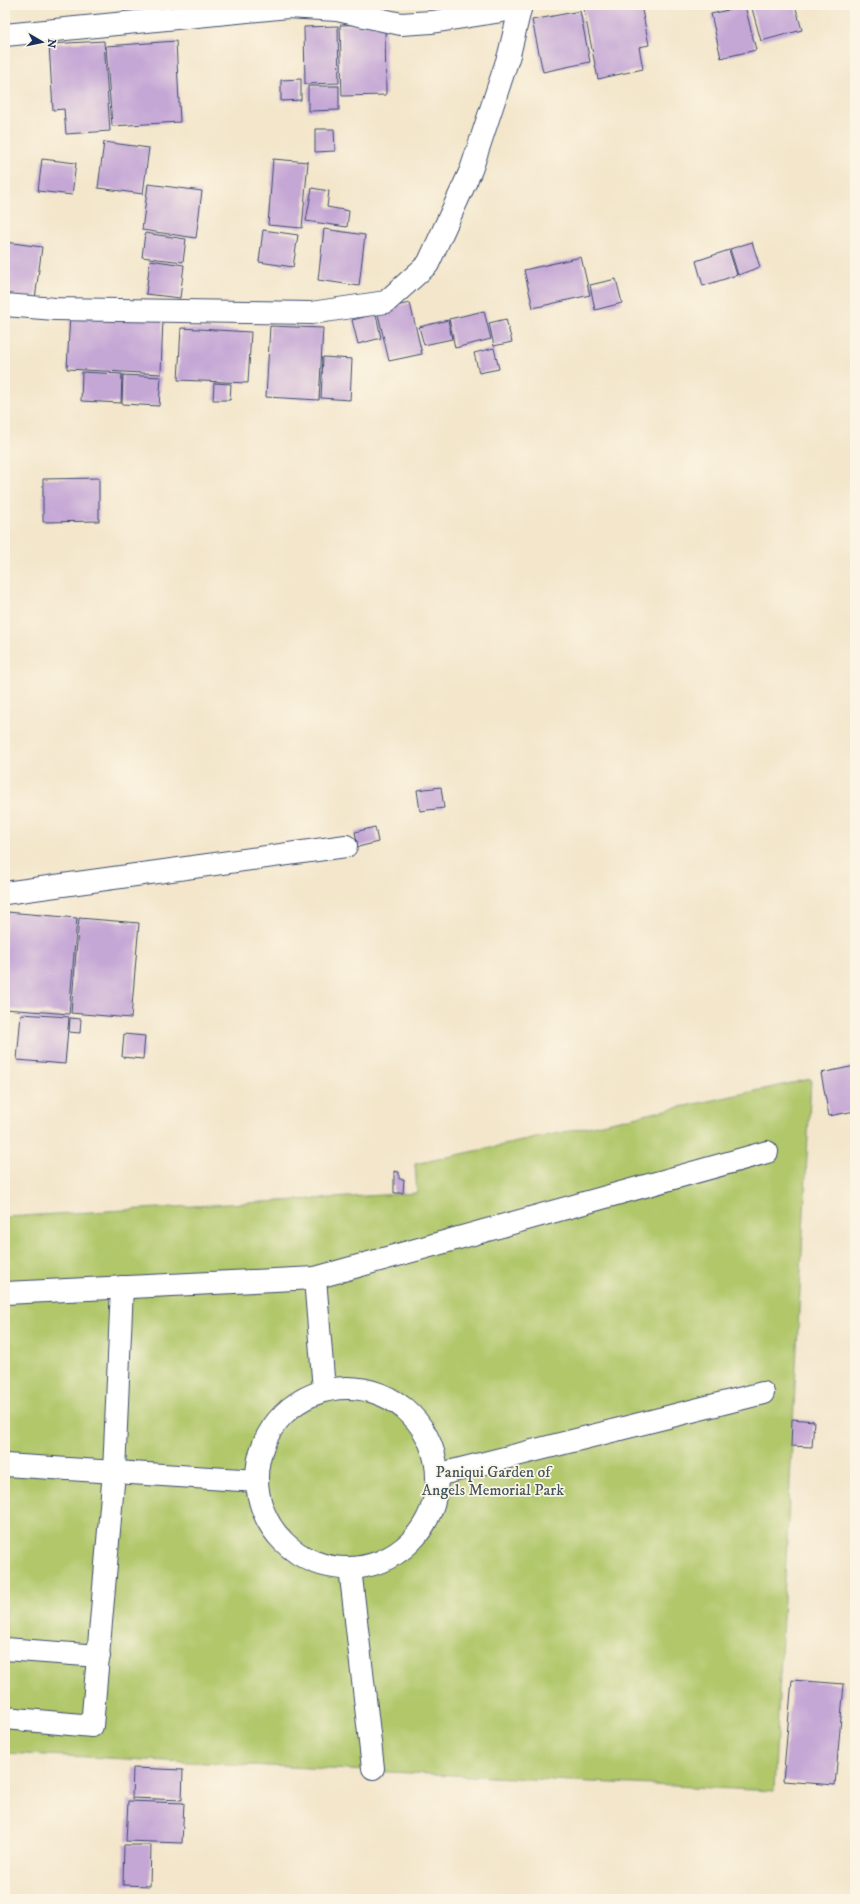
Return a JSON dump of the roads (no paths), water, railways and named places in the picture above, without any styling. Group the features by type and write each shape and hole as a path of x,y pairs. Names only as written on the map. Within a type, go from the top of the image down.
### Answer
{"street":[{"path":"5,36 288,7 337,10 401,24 432,22 521,7 506,62 471,170 461,192 428,264 386,302 311,313 55,309 5,305"},
{"path":"5,893 346,846"},
{"path":"5,1292 315,1278 767,1152"},
{"path":"315,1278 324,1390"},
{"path":"5,1718 92,1726 114,1472 122,1287"},
{"path":"344,1387 364,1389 384,1395 401,1405 416,1419 427,1436 434,1455 437,1475 436,1495 430,1515 419,1532 410,1542 389,1558 370,1566 350,1568 330,1567 311,1561 293,1551 283,1542 267,1520 260,1501 257,1481 258,1461 265,1441 275,1424 289,1409 305,1398 324,1390 344,1387"},
{"path":"437,1475 763,1394"},
{"path":"5,1466 257,1481"},
{"path":"350,1568 373,1768"},
{"path":"5,1649 99,1656"}],"park label":[{"name":"Paniqui Garden of Angels Memorial Park","path":"493,1480"}]}
